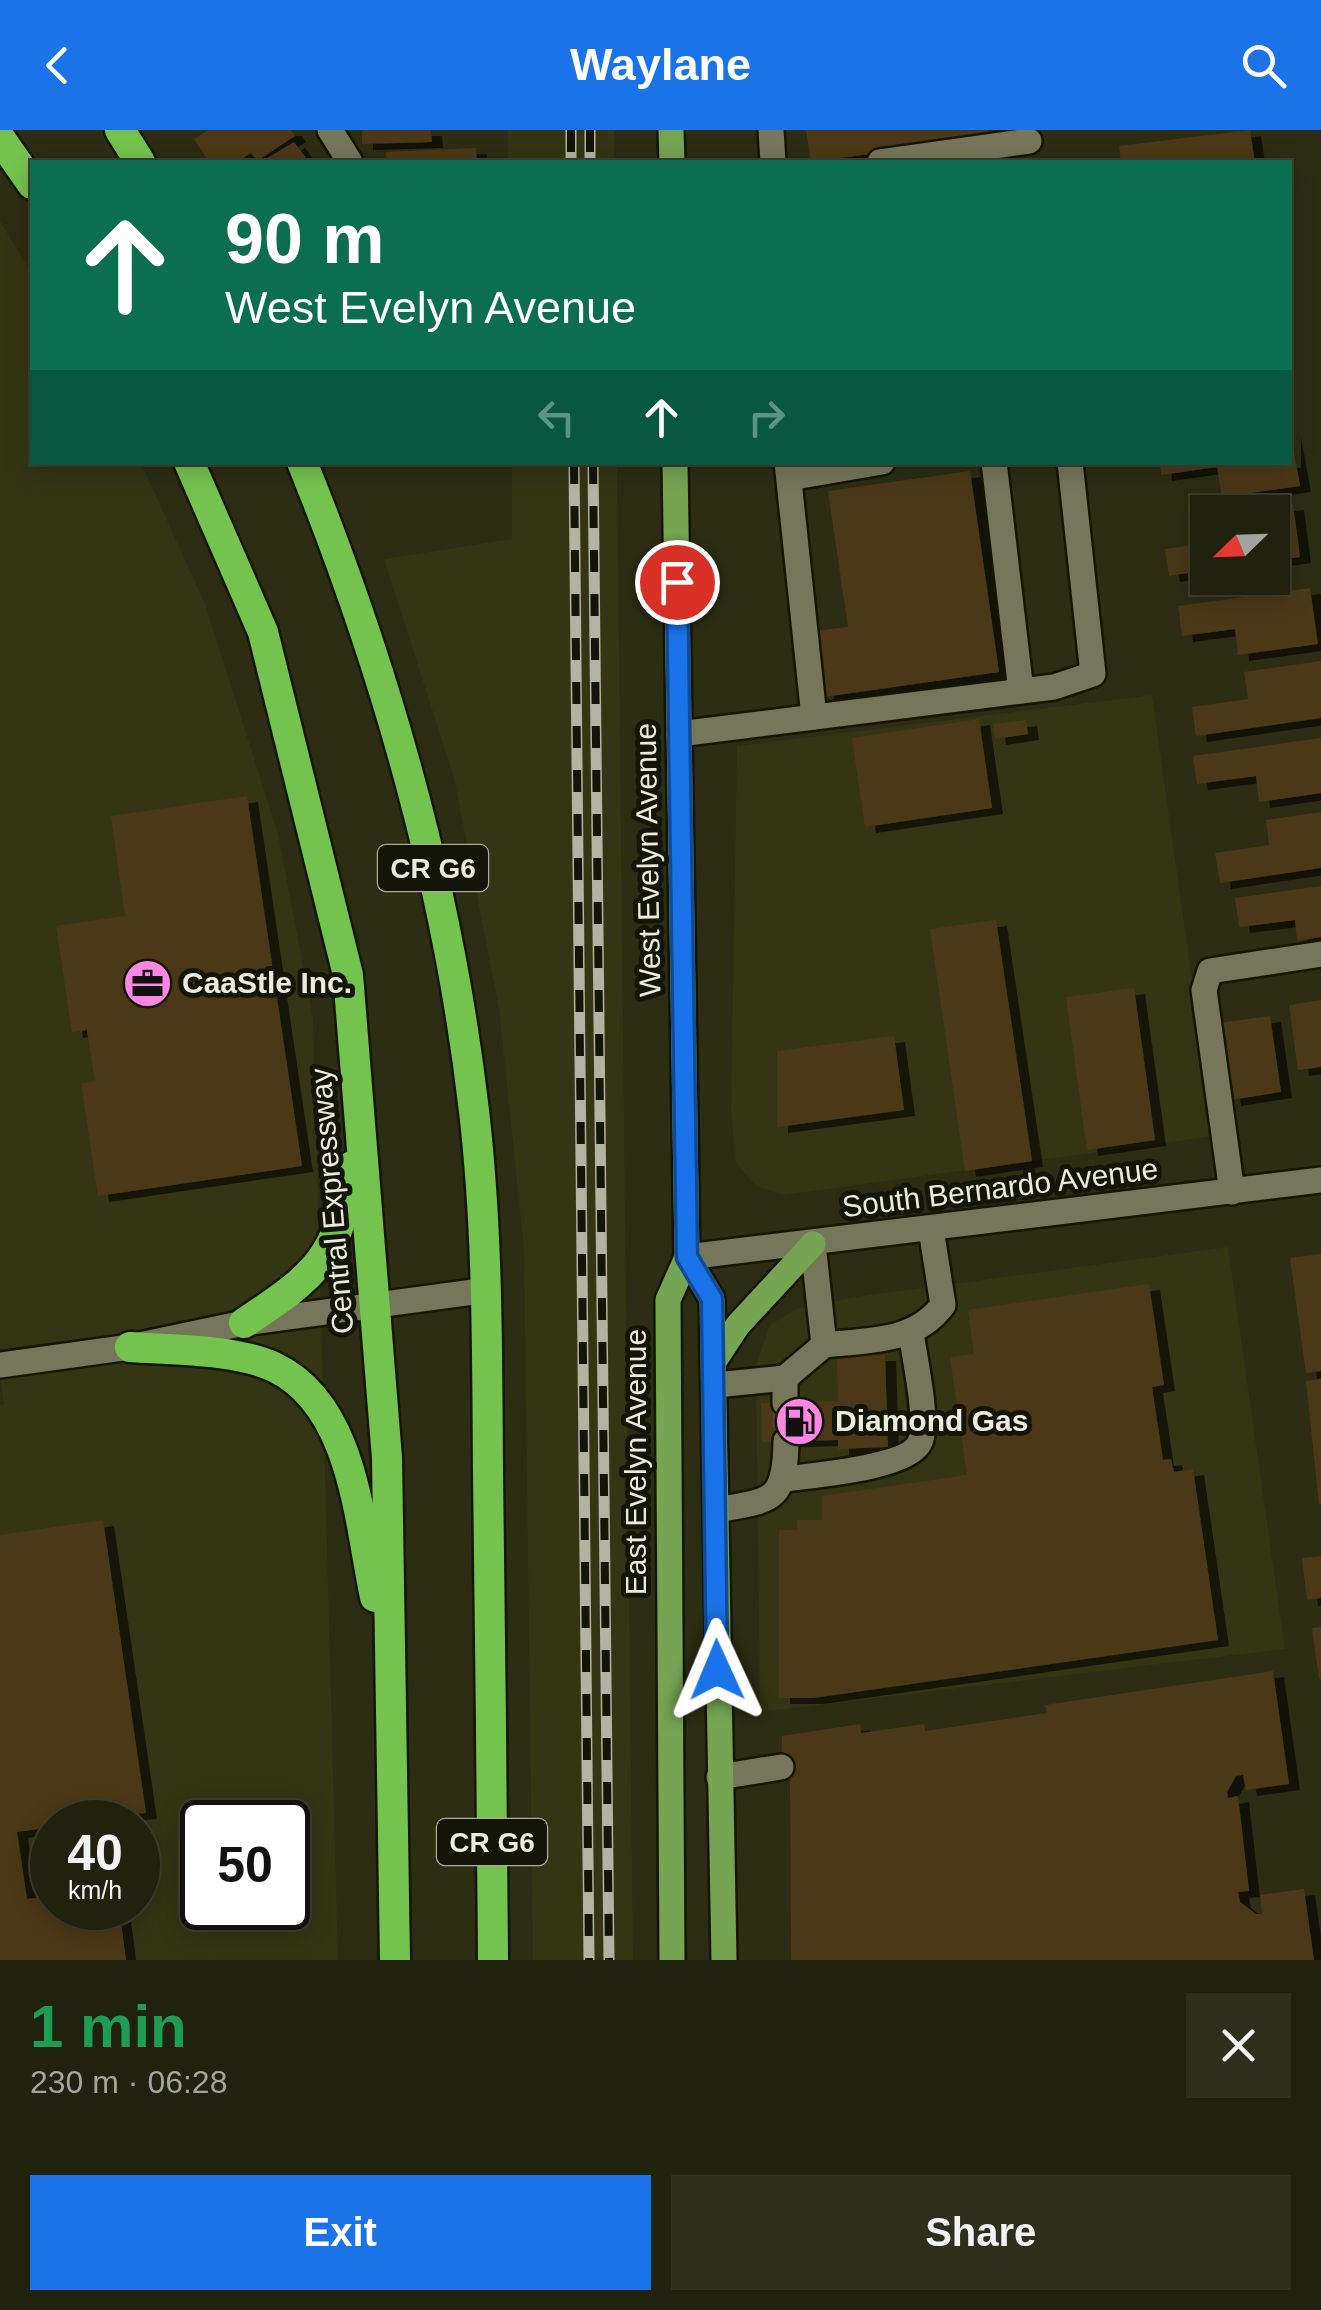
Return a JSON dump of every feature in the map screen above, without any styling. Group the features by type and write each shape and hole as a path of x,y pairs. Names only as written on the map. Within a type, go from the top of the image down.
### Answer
{"highway":[{"path":"120,130 139,160"},
{"path":"0,138 30,181"},
{"name":"Central Expressway","path":"189,465 264,632 348,974 387,1458 394,1960"},
{"name":"CR G6","path":"303,465 353,588 392,709 440,894 474,1110 488,1290 493,1960"},
{"path":"244,1324 304,1284 333,1247 352,1168 356,1058"},
{"path":"130,1347 210,1353 273,1366 306,1391 327,1417 345,1458 389,1659"}],"main road":[{"path":"671,130 672,160"},
{"name":"West Evelyn Avenue","path":"676,465 687,1257"},
{"path":"715,1372 738,1325 813,1244"},
{"path":"687,1257 712,1299 724,1960"},
{"name":"East Evelyn Avenue","path":"672,1960 668,1300 687,1257"}],"street":[{"path":"330,130 349,160"},
{"path":"771,130 773,160"},
{"path":"897,160 1030,144"},
{"path":"814,717 788,470 847,465"},
{"path":"994,465 1021,691"},
{"path":"679,734 1054,687 1093,674 1070,465"},
{"path":"1232,1192 1204,990 1210,971 1321,954"},
{"name":"South Bernardo Avenue","path":"687,1257 1321,1180"},
{"path":"715,1372 785,1390 824,1344 911,1332 928,1325 942,1306 931,1229"},
{"path":"813,1244 824,1344"},
{"path":"0,1364 488,1290"},
{"path":"786,1479 884,1463 914,1450 920,1442 922,1424 911,1332"},
{"path":"716,1510 768,1501 786,1479 786,1441"},
{"path":"719,1777 781,1767"}],"shaded area":[{"path":"508,130 614,130 614,160 508,160"},
{"path":"0,221 30,271 30,465 142,465 205,604 278,834 313,1018 338,1960 0,1960 0,1405 4,1404 0,1376"},
{"path":"512,465 617,465 633,1960 533,1960 524,1249 499,1009 454,778 384,559 512,539"},
{"path":"1152,695 1214,1136 784,1195 756,1186 736,1163 731,1113 737,746"},
{"path":"1228,1247 1285,1649 760,1712 756,1365 770,1325 794,1310 855,1297"}],"building":[{"path":"208,130 291,130 295,136 259,160 251,153 240,160 208,160 194,139"},
{"path":"362,130 431,130 432,142 362,144"},
{"path":"806,130 988,130 989,138 811,160"},
{"path":"1250,130 1255,160 1121,160 1119,146"},
{"path":"294,142 308,160 264,160"},
{"path":"476,148 477,160 386,160 386,152"},
{"path":"1292,442 1300,486 1222,495 1217,467 1161,475 1160,465 1292,465"},
{"path":"970,471 999,672 824,697 814,631 848,627 828,491"},
{"path":"1293,504 1300,557 1290,558"},
{"path":"1190,546 1190,573 1169,576 1165,549"},
{"path":"1310,588 1318,644 1238,655 1235,629 1182,636 1178,606 1259,595 1290,595 1290,591"},
{"path":"1321,661 1321,718 1196,736 1192,707 1248,699 1244,672"},
{"path":"979,719 992,808 865,827 852,738"},
{"path":"1026,720 1028,734 995,739 993,724"},
{"path":"1321,738 1321,793 1259,802 1256,776 1197,784 1193,756"},
{"path":"247,796 302,1166 98,1196 81,1083 95,1081 87,1030 72,1032 56,926 125,916 111,816"},
{"path":"1321,812 1321,868 1220,883 1215,853 1269,845 1266,820"},
{"path":"1321,886 1321,937 1297,941 1295,920 1239,927 1235,898"},
{"path":"996,920 1032,1161 965,1171 930,929"},
{"path":"1134,988 1155,1140 1087,1150 1066,997"},
{"path":"1321,1000 1321,1067 1298,1070 1289,1005"},
{"path":"1270,1016 1281,1092 1230,1100 1219,1023"},
{"path":"894,1036 904,1110 777,1127 777,1051"},
{"path":"1321,1254 1321,1371 1306,1373 1290,1258"},
{"path":"1149,1284 1164,1385 1152,1387 1163,1460 1171,1459 1174,1472 1193,1469 1218,1640 813,1698 779,1698 779,1530 797,1530 797,1520 822,1520 822,1496 967,1475 950,1357 974,1354 968,1310"},
{"path":"885,1355 888,1447 838,1449 838,1440 762,1442 761,1403 838,1401 837,1356"},
{"path":"1321,1379 1321,1504 1319,1504 1306,1381"},
{"path":"103,1520 144,1800 30,1800 30,1830 17,1832 27,1899 30,1899 30,1930 122,1930 126,1960 0,1960 0,1535"},
{"path":"1321,1556 1321,1598 1307,1600 1302,1558"},
{"path":"1321,1627 1321,1679 1319,1679 1312,1628"},
{"path":"1273,1671 1289,1784 1246,1790 1243,1775 1236,1776 1227,1792 1228,1798 1238,1796 1249,1891 1238,1892 1240,1902 1262,1914 1260,1895 1304,1889 1314,1960 791,1960 790,1776 781,1776 782,1736 860,1724 861,1733 924,1724 925,1731 1047,1713 1045,1705"}],"tunnel":[{"path":"785,1403 786,1441"}],"railway":[{"path":"571,130 571,160"},
{"path":"590,130 590,160"},
{"path":"574,465 589,1960"},
{"path":"593,465 609,1960"}],"place":[{"name":"CaaStle Inc.","path":"147,983"},
{"name":"Diamond Gas","path":"800,1421"}],"route":[{"path":"677,582 687,1257 712,1299 717,1670"}]}
